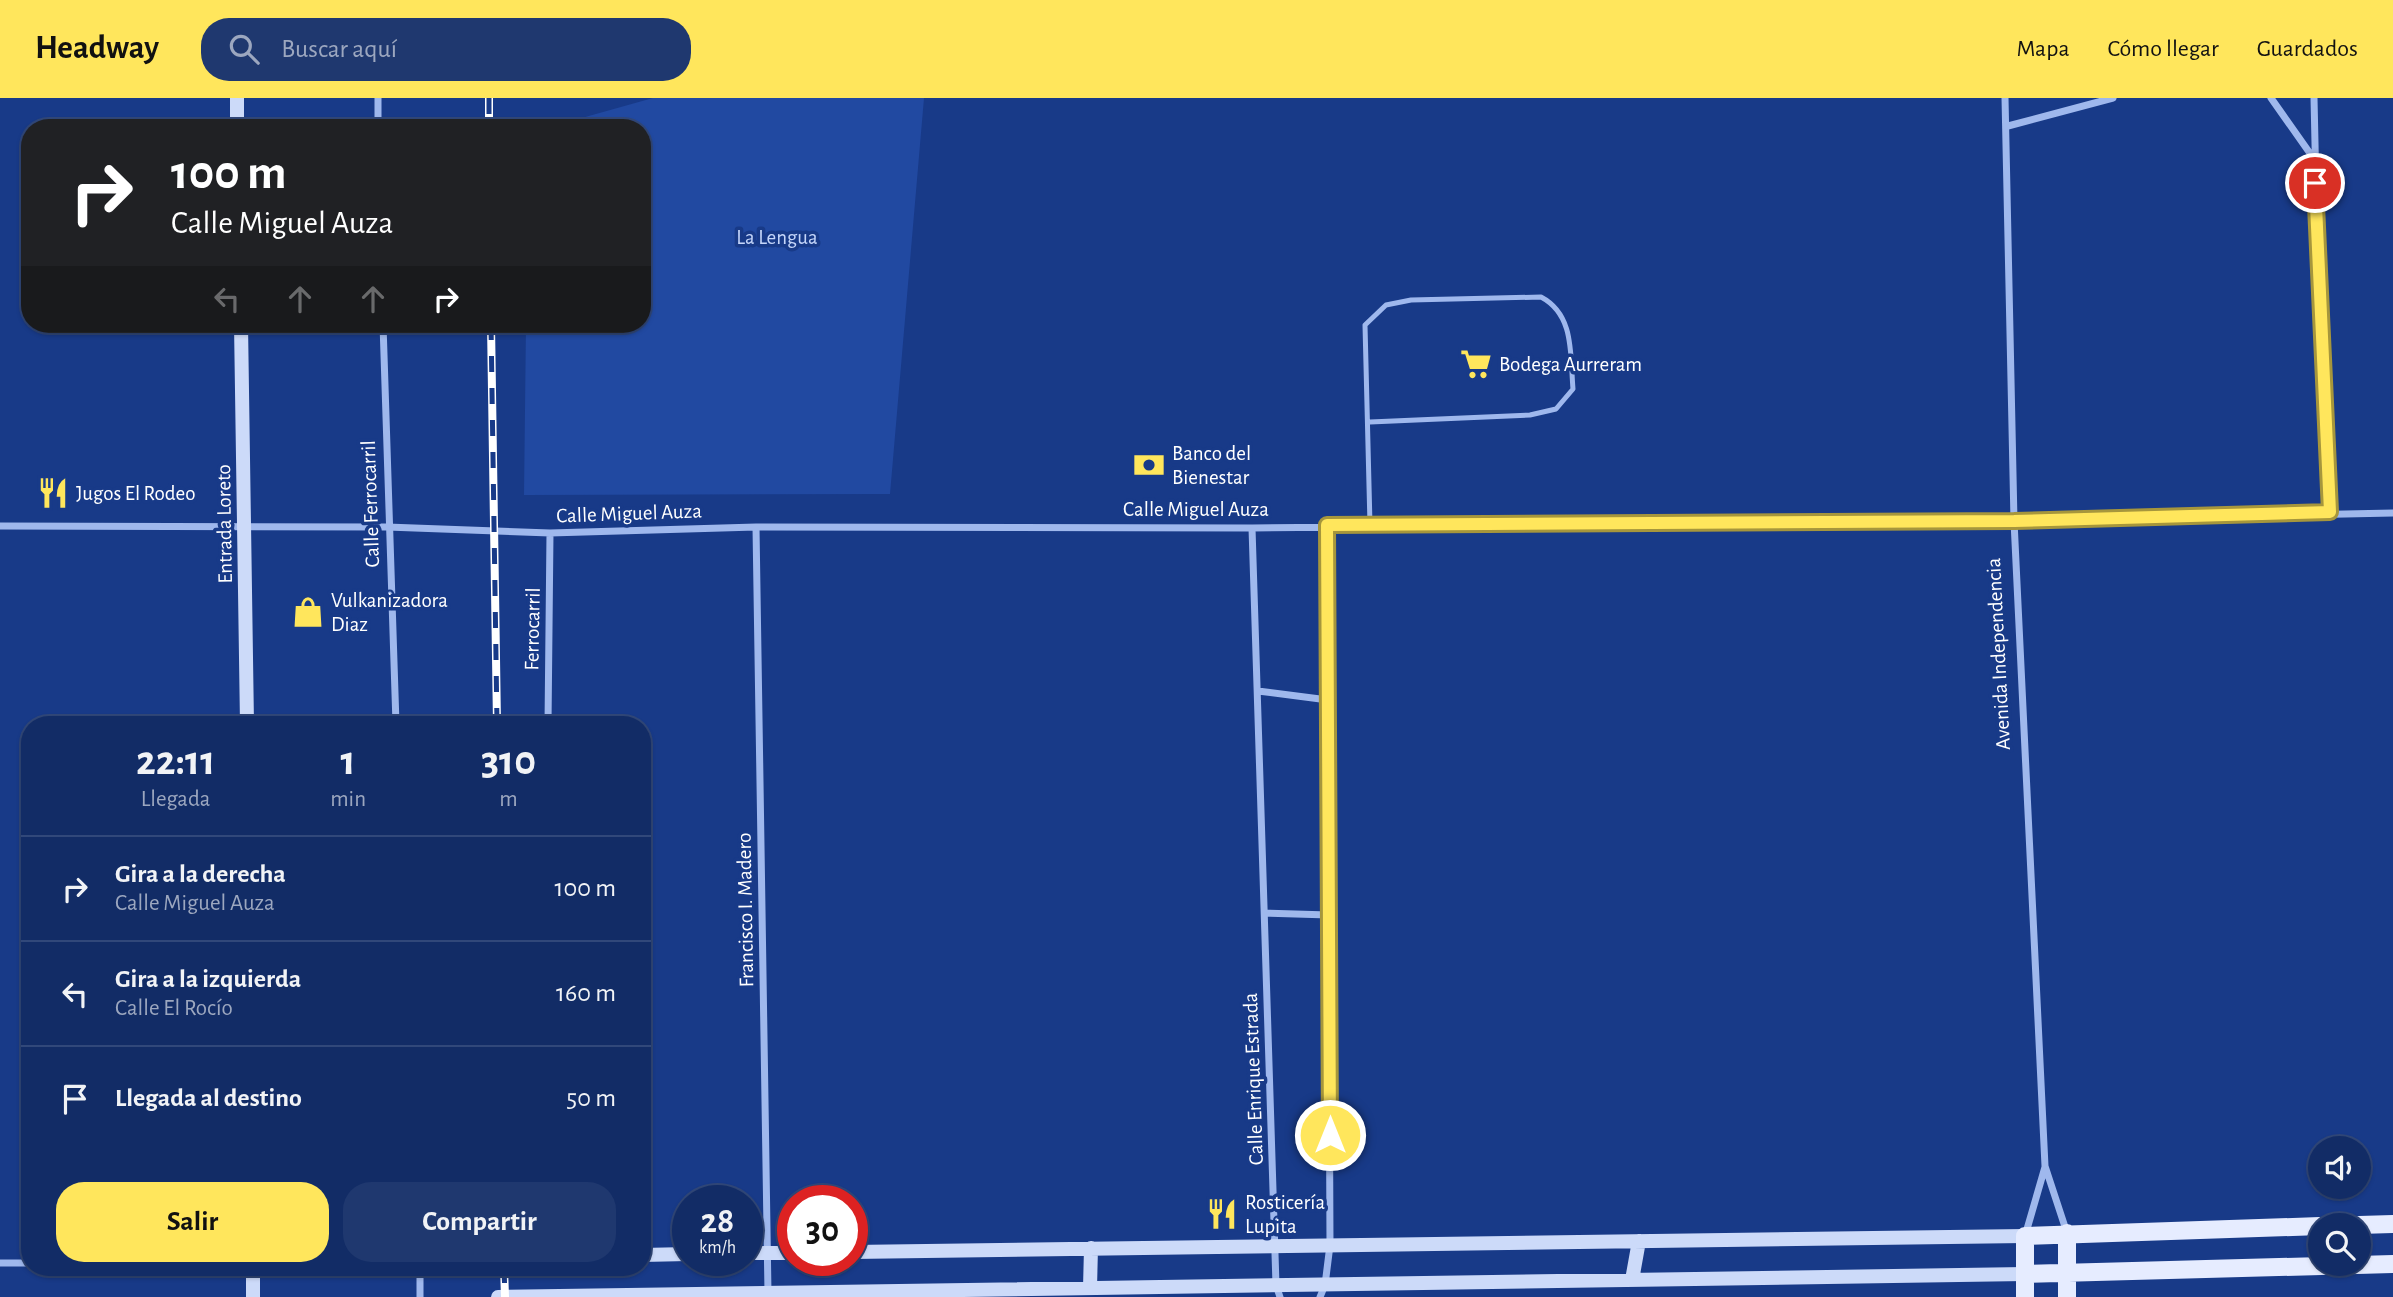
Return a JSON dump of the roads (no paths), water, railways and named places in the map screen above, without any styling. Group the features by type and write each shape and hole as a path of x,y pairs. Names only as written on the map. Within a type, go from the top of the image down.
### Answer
{"main road":[{"path":"237,98 237,119"},
{"name":"Entrada Loreto","path":"241,333 247,716"},
{"path":"2371,1225 2393,1224"},
{"path":"868,1252 2025,1236 2308,1226"},
{"name":"Avenida Independencia","path":"2067,1233 2067,1297"},
{"name":"Avenida Independencia","path":"2025,1236 2025,1297"},
{"path":"1632,1280 1639,1241"},
{"path":"1090,1288 1091,1248"},
{"path":"763,1253 777,1253"},
{"path":"651,1255 672,1254"},
{"path":"498,1297 768,1295 1090,1288 1322,1291 1632,1280 2025,1274 2393,1264"},
{"path":"253,1276 253,1297"}],"street":[{"path":"377,98 378,119"},
{"name":"Avenida Independencia","path":"2005,98 2008,126 2014,521 2045,1166 2067,1233"},
{"path":"2008,126 2113,98"},
{"path":"2272,98 2314,159"},
{"path":"2314,98 2314,159 2330,512"},
{"name":"Calle Ferrocarril","path":"383,333 387,527 396,716"},
{"name":"Calle Miguel Auza","path":"0,526 387,527 550,533 756,527 1252,528 1327,525 2014,521 2330,512 2393,513"},
{"path":"1322,1291 1330,1245 1327,525"},
{"name":"Francisco I. Madero","path":"756,527 768,1295"},
{"name":"Calle Enrique Estrada","path":"1252,528 1278,1291"},
{"name":"Ferrocarril","path":"548,716 550,533"},
{"path":"1258,691 1328,700"},
{"path":"1265,913 1329,915"},
{"name":"Avenida Independencia","path":"2025,1236 2045,1166"},
{"path":"0,1263 21,1263"},
{"path":"420,1276 420,1297"}],"lane":[{"path":"1370,422 1530,415 1556,409 1573,389 1567,321 1555,304 1541,298 1411,300 1386,305 1365,324 1370,422 1370,525"}],"railway":[{"path":"489,98 489,119"},
{"path":"491,333 497,716"},
{"path":"504,1276 505,1297"}],"place":[{"name":"Bodega Aurreram","path":"1476,364"},
{"name":"Banco del Bienestar","path":"1149,465"},
{"name":"Jugos El Rodeo","path":"53,493"},
{"name":"Vulkanizadora Diaz","path":"308,612"},
{"name":"Rosticería Lupita","path":"1222,1214"}],"park label":[{"name":"La Lengua","path":"777,237"}]}
